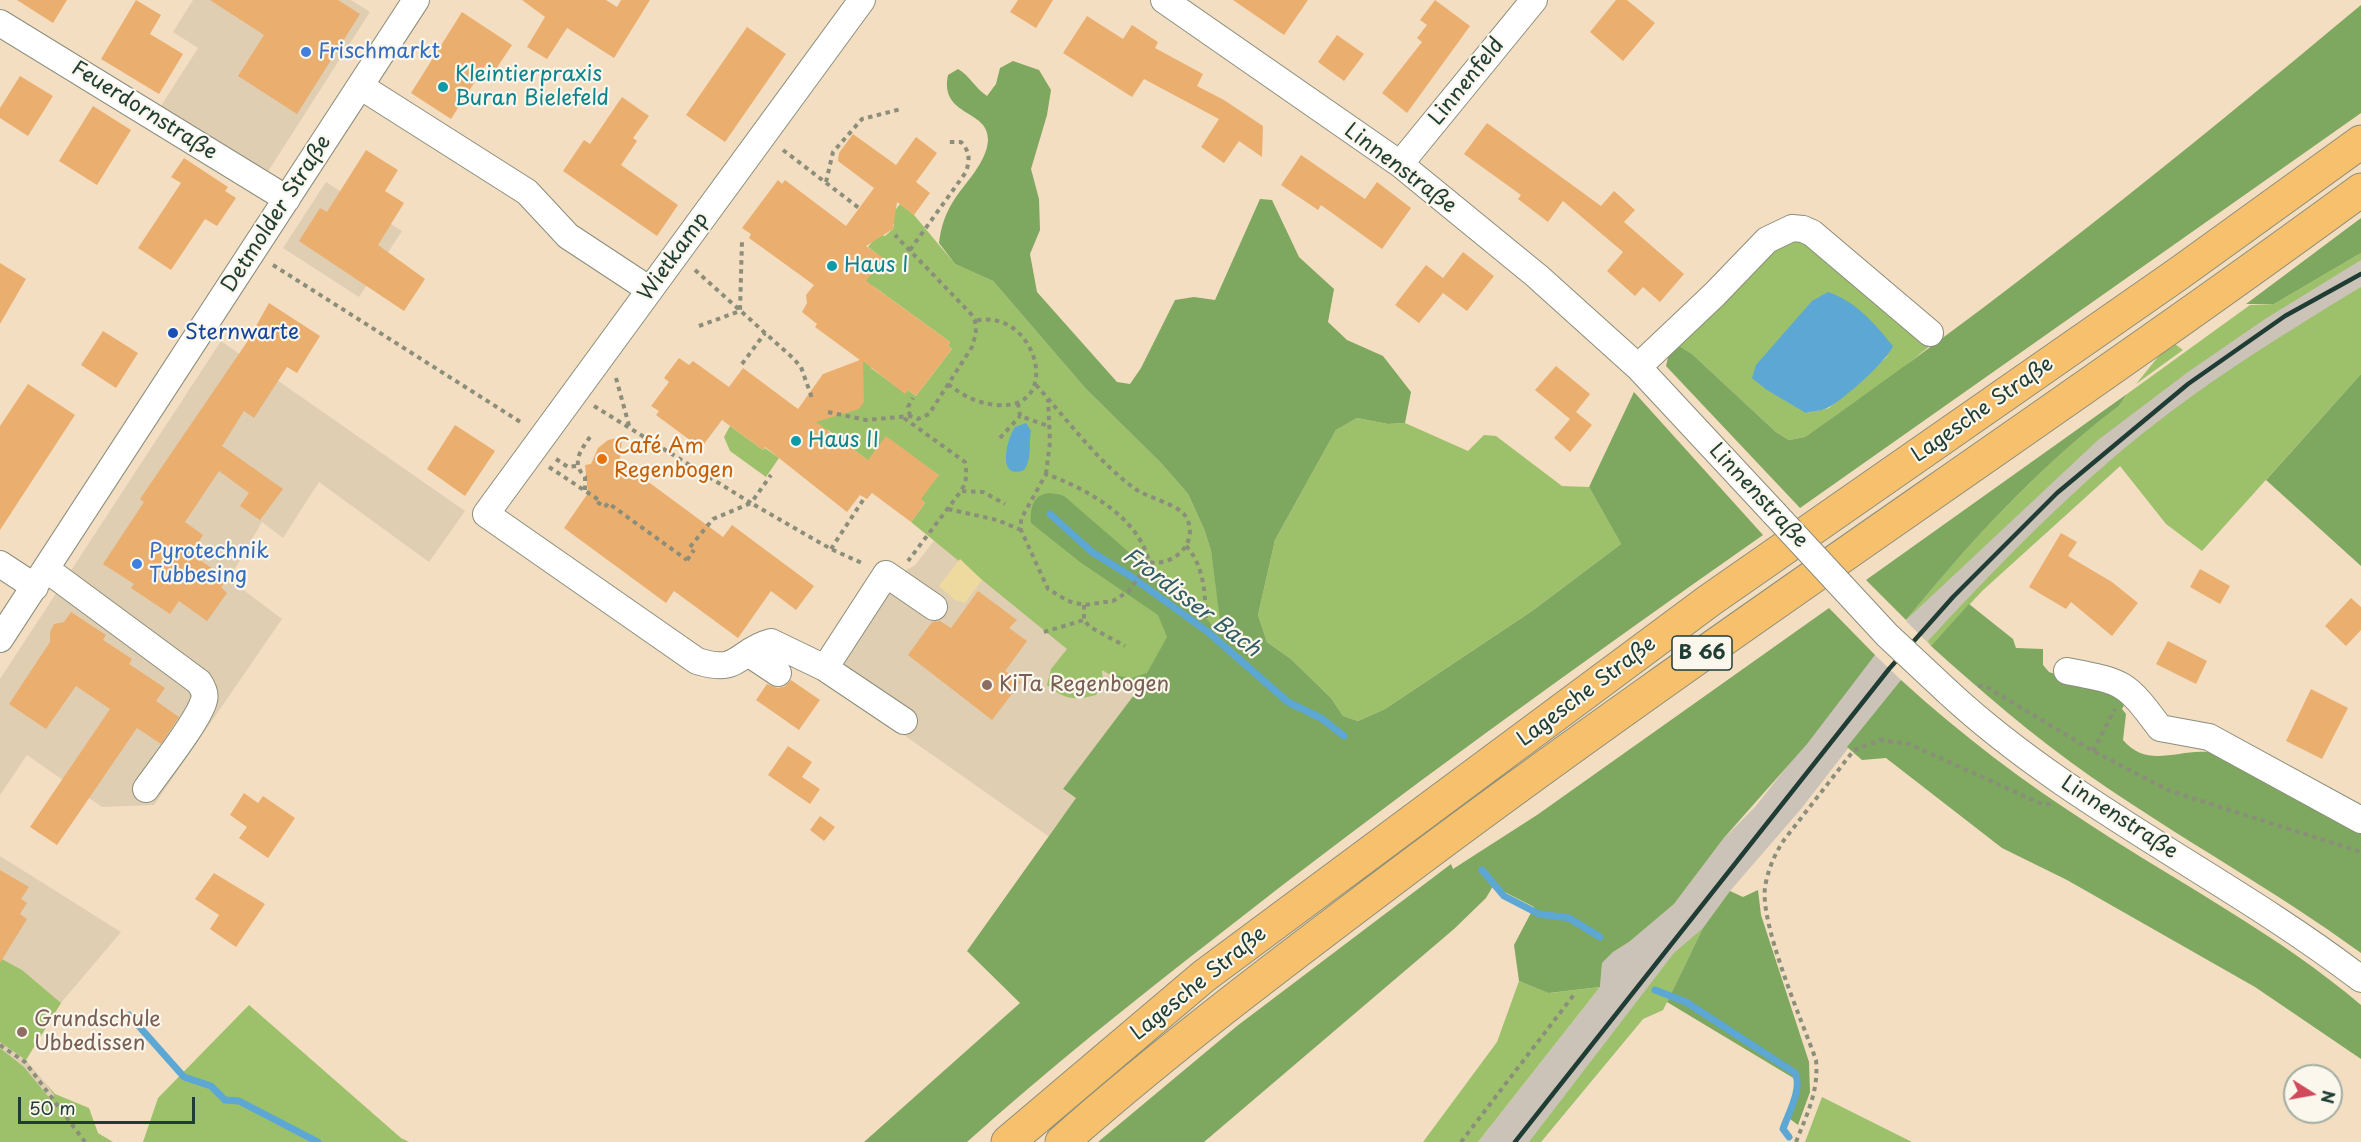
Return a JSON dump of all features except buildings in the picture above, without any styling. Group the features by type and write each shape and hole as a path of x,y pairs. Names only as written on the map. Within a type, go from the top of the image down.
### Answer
{"highway":[{"name":"Lagesche Straße","path":"1008,1142 1204,976 1701,607 2178,274 2361,142"},
{"name":"Lagesche Straße","path":"1062,1142 1281,963 1536,771 1845,552 2116,365 2361,190"}],"street":[{"name":"Detmolder Straße","path":"0,639 416,0"},
{"name":"Wietkamp","path":"748,653 737,663 723,667 697,661 486,514 862,0"},
{"name":"Linnenstraße","path":"1164,0 1400,164 1537,276 1638,367 1887,635 1955,698 2066,784 2265,910 2361,979"},
{"name":"Linnenfeld","path":"1400,164 1534,0"},
{"name":"Feuerdornstraße","path":"0,23 287,199"},
{"path":"360,86 527,192 568,236 650,290"},
{"path":"1638,367 1715,294 1767,240 1792,228 1812,233 1930,333"},
{"path":"0,564 40,578 200,682 204,689 205,699 198,713 146,789"},
{"path":"825,668 886,574 934,607"},
{"path":"778,673 748,653 757,645 771,642 825,668 904,721"},
{"path":"2067,671 2107,679 2127,687 2160,728 2209,737 2361,820"}],"path":[{"path":"826,182 832,152 862,119 902,109"},
{"path":"763,135 860,208"},
{"path":"910,250 966,172 969,160 968,150 961,142 949,142"},
{"path":"828,412 866,420 910,416 918,418 928,414 972,347 976,333 975,321 971,314 895,235"},
{"path":"740,311 742,240"},
{"path":"249,256 276,266 532,430"},
{"path":"674,257 691,266 801,368 813,401"},
{"path":"699,326 740,311"},
{"path":"948,384 961,394 981,403 1004,406 1018,403 1028,397 1036,385 1035,358 1028,343 1017,330 987,318 975,321"},
{"path":"742,364 765,333"},
{"path":"614,371 630,430"},
{"path":"1036,385 1116,473 1149,498 1179,509 1186,517 1189,528 1186,546 1180,556 1168,561 1149,562"},
{"path":"575,393 630,430 831,549 886,574 908,561 966,482 965,462 904,418"},
{"path":"1048,398 1049,461 1046,474 1022,513 1021,530 1048,589 1068,601 1084,605 1113,601 1130,591 1149,562"},
{"path":"910,416 908,407 914,399"},
{"path":"1018,403 1020,416"},
{"path":"1020,416 1048,426"},
{"path":"1000,438 1020,416"},
{"path":"585,491 585,477 577,466 579,454 590,437"},
{"path":"552,456 568,467 577,466"},
{"path":"546,465 605,507 609,503 687,560 713,519 751,502 771,475"},
{"path":"1046,474 1073,484 1116,514 1140,537 1149,562"},
{"path":"961,491 983,492 1005,504"},
{"path":"831,549 865,497"},
{"path":"947,509 997,520 1021,530"},
{"path":"1186,546 1196,556 1201,571 1206,618"},
{"path":"1084,605 1084,620 1090,627 1125,646"},
{"path":"1044,632 1084,620"},
{"path":"1955,698 1980,685 1985,686 2093,751 2170,792 2361,852"},
{"path":"2093,751 2127,687"},
{"path":"1797,1142 1815,1096 1817,1076 1815,1060 1768,926 1765,889 1774,856 1784,840 1854,750 1881,740 1909,744 2042,804 2050,804 2066,784"},
{"path":"1461,1142 1576,992"},
{"path":"0,1045 25,1062 85,1142"}],"shaded area":[{"path":"193,0 351,0 370,12 267,173 161,106 198,48 173,32"},
{"path":"326,182 402,231 359,297 283,248"},
{"path":"2361,253 2361,289 2138,450 1982,591 1931,646 1906,621 1947,570 2104,418"},
{"path":"221,341 465,511 429,562 319,482 283,538 262,522 229,579 282,619 154,805 102,807 27,755 0,795 0,679"},
{"name":"KiTa Regenbogen","path":"940,533 1137,691 1063,790 1077,798 1048,836 824,679 889,580 915,565"},
{"path":"1875,655 1901,680 1801,809 1730,891 1703,928 1663,1010 1643,1019 1541,1142 1478,1142 1600,987 1602,963 1674,904 1723,839 1755,807"},
{"path":"0,856 121,932 61,1003 26,1060 55,1094 28,1142 0,1142"}],"green space":[{"path":"2361,5 2361,113 1800,508 1666,366 1670,349 1676,344 1692,354 1776,432 1789,440 1805,437 1948,334 2088,227"},
{"path":"1013,61 1039,70 1051,90 1047,115 1031,169 1039,199 1040,230 1030,254 1037,292 1117,382 1130,384 1141,368 1175,300 1194,297 1215,300 1260,199 1272,200 1299,257 1334,289 1328,322 1347,340 1383,356 1411,392 1405,423 1388,424 1357,418 1336,430 1275,540 1258,615 1267,642 1291,659 1331,698 1343,716 1358,721 1385,709 1532,611 1621,544 1589,487 1634,392 1763,535 1487,732 1351,833 1152,987 967,1142 864,1142 1020,1003 967,951 1076,798 1063,789 1137,691 1111,675 1132,678 1147,673 1167,637 1158,615 1080,562 1031,523 1034,501 1043,494 1049,493 1064,496 1192,603 1222,636 1211,551 1188,494 1161,463 1086,389 993,281 955,264 939,243 948,210 980,164 988,140 986,130 981,123 951,99 947,89 948,75 958,69 987,96 996,84 1000,68"},
{"path":"900,204 914,215 955,264 993,281 1086,389 1161,463 1188,494 1211,551 1223,637 1137,691 1102,670 1103,684 1096,695 1082,698 1064,696 1047,685 1051,669 1067,649 911,522 925,503 919,498 939,475 870,462 828,430 824,432 814,425 862,356 873,364 871,368 905,393 908,390 916,396 952,349 948,346 950,342 873,286 860,281 882,258 868,247 878,234 885,236 893,229 894,224 890,217"},
{"path":"2361,218 2361,253 2274,304 2246,304"},
{"path":"1803,238 1931,345 1893,376 1805,437 1789,440 1776,432 1692,354 1676,344 1776,242","holes":["1889,355 1829,408 1806,413"]},
{"path":"2361,253 2361,260 2265,319 2188,372 2098,440 1906,620 2006,507 2061,454 2119,406 2127,394 2250,305 2274,304"},
{"path":"2361,287 2361,374 2202,551 2166,524 2120,466 1982,591 1931,646 1928,641 1995,570 2113,458 2203,389"},
{"path":"2171,341 2183,350 2136,384"},
{"path":"2361,374 2361,566 2266,480"},
{"path":"2127,394 2119,406 2061,454 2006,507 1906,620 1866,580"},
{"path":"1357,418 1388,424 1405,423 1468,451 1484,435 1496,436 1562,486 1589,487 1621,544 1532,611 1385,709 1358,721 1343,716 1331,698 1291,659 1267,642 1258,615 1275,540 1336,430"},
{"path":"730,426 763,450 765,448 779,458 766,477 730,451 724,437"},
{"path":"1969,604 2013,639 2016,648 2043,649 2043,665 2049,672 2127,699 2122,709 2126,714 2123,740 2133,749 2155,756 2190,752 2214,753 2361,831 2361,953 2294,907 2090,776 2028,729 1950,663 1931,646"},
{"path":"1829,608 1875,655 1807,744 1723,839 1674,904 1602,963 1600,987 1549,993 1519,981 1514,945 1534,907 1493,886 1486,898 1454,929 1204,1142 1098,1142 1237,1026 1451,864 1453,869 1537,815"},
{"path":"1901,680 1970,739 2042,793 2264,933 2361,1005 2361,1059 2255,987 2067,880 2002,848 1886,758 1862,760 1847,747"},
{"path":"1758,890 1761,915 1809,1062 1810,1092 1798,1125 1790,1119 1795,1097 1795,1079 1667,1002 1703,928 1730,891 1743,897"},
{"path":"1703,928 1663,1010 1643,1019 1541,1142 1529,1142 1674,953"},
{"path":"0,958 22,970 61,1003 26,1060 0,1042"},
{"path":"1519,981 1550,993 1600,987 1478,1142 1423,1142 1497,1042"},
{"path":"249,1005 401,1138 409,1142 143,1142 158,1098"},
{"path":"0,1048 24,1067 51,1100 54,1095 47,1085 55,1094 89,1108 98,1133 113,1142 0,1142"},
{"path":"1822,1097 1912,1142 1805,1142"}],"sand":[{"path":"960,559 982,580 965,603 955,600 939,586"}],"water":[{"path":"1828,292 1856,307 1872,321 1893,346 1874,370 1836,403 1821,410 1806,413 1767,390 1752,378 1756,365 1812,301"},
{"path":"1026,423 1031,431 1027,465 1024,470 1015,472 1007,465 1007,449 1015,427"}],"waterway":[{"name":"Frordisser Bach","path":"1050,514 1092,552 1129,575 1208,632 1288,702 1321,718 1344,736"},
{"name":"Frordisser Bach","path":"1482,870 1504,896 1539,914 1569,918 1600,937"},
{"name":"Frordisser Bach","path":"1655,990 1686,1002 1795,1073 1796,1093 1783,1129 1789,1137"},
{"name":"Frordisser Bach","path":"129,1015 184,1077 211,1086 225,1100 239,1101 318,1142"}],"railway":[{"path":"1515,1142 1889,669 1953,597 2057,493 2188,384 2285,316 2361,274"}],"place":[{"name":"Frischmarkt","path":"306,52"},
{"name":"Kleintierpraxis Buran Bielefeld","path":"443,87"},
{"name":"Haus I","path":"832,266"},
{"name":"Sternwarte","path":"173,333"},
{"name":"Haus II","path":"796,441"},
{"name":"Café Am Regenbogen","path":"602,459"},
{"name":"Pyrotechnik Tubbesing","path":"137,564"},
{"name":"KiTa Regenbogen","path":"987,685"},
{"name":"Grundschule Ubbedissen","path":"22,1032"}]}
